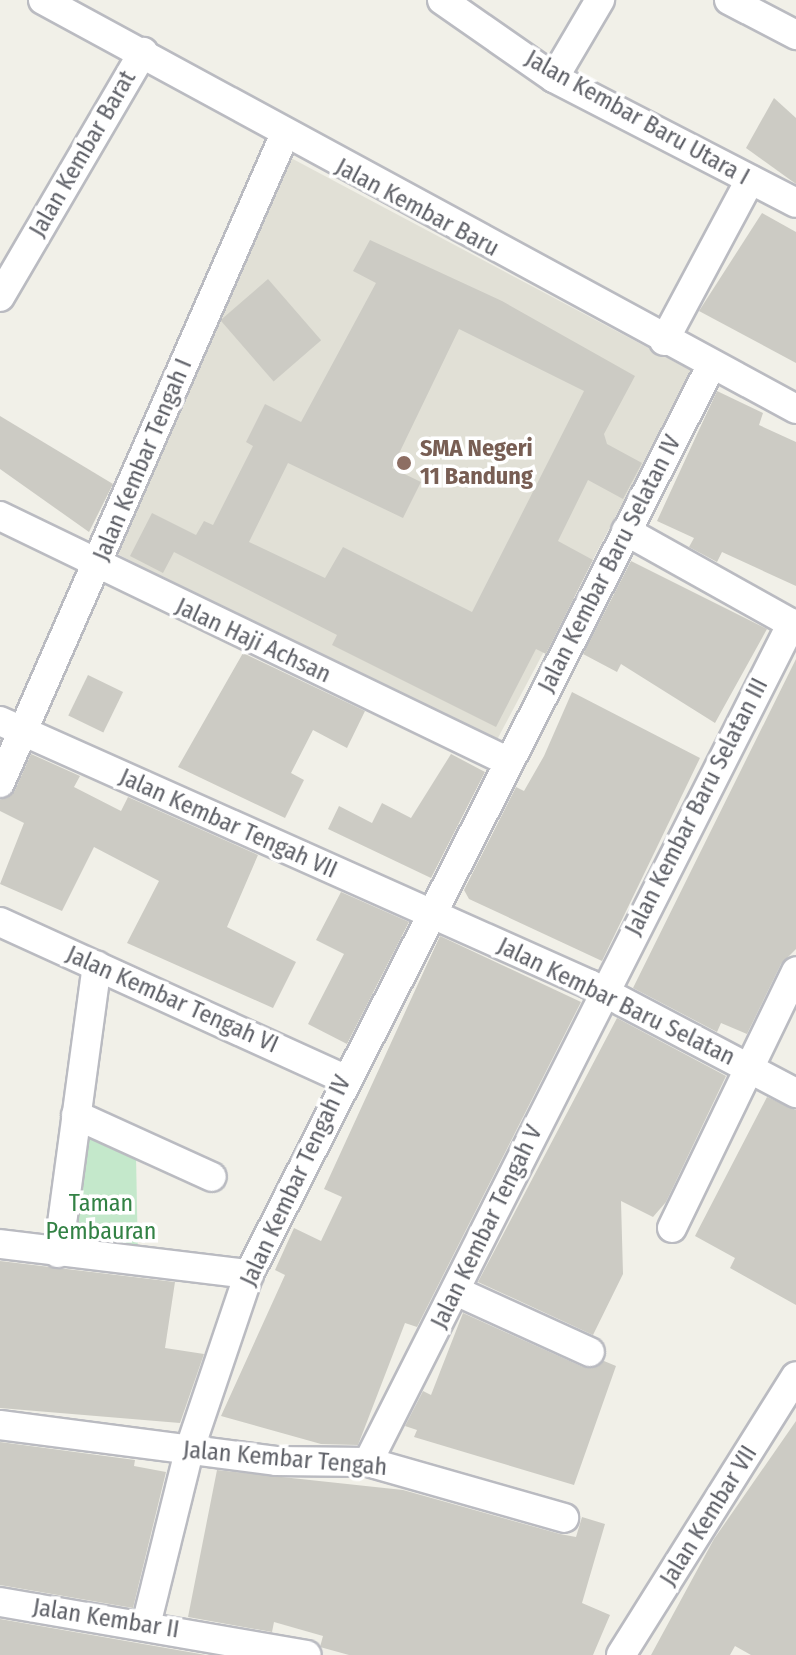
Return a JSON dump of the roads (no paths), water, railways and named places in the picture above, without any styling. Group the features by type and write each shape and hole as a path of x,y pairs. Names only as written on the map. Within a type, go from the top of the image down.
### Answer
{"street":[{"name":"Jalan Kembar Baru","path":"43,0 143,52 284,136 796,409"},
{"name":"Jalan Kembar Baru Utara I","path":"442,0 554,78 796,203"},
{"path":"554,78 600,0"},
{"path":"729,0 796,35"},
{"name":"Jalan Kembar Barat","path":"0,297 143,52"},
{"name":"Jalan Kembar Tengah I","path":"0,783 12,726 97,568 284,136"},
{"path":"664,341 750,180"},
{"name":"Jalan Kembar Baru Selatan IV","path":"509,762 711,366"},
{"name":"Jalan Haji Achsan","path":"0,516 97,568 509,762"},
{"path":"626,531 794,624"},
{"name":"Jalan Kembar Baru Selatan III","path":"603,991 794,624"},
{"name":"Jalan Kembar Tengah VII","path":"12,726 434,916"},
{"name":"Jalan Kembar Tengah IV","path":"146,1625 189,1451 249,1274 343,1078 434,916 509,762"},
{"name":"Jalan Kembar Baru Selatan","path":"434,916 603,991 796,1093"},
{"name":"Jalan Kembar Tengah VI","path":"0,922 343,1078"},
{"path":"58,1253 97,966"},
{"path":"672,1228 747,1065 796,971"},
{"name":"Jalan Kembar Tengah V","path":"368,1462 603,991"},
{"path":"76,1115 212,1177"},
{"path":"0,1244 249,1274"},
{"path":"456,1291 590,1352"},
{"name":"Jalan Kembar VII","path":"621,1655 796,1376"},
{"name":"Jalan Kembar Tengah","path":"0,1425 189,1451 368,1462 564,1518"},
{"name":"Jalan Kembar II","path":"0,1602 146,1625 290,1653"}],"place":[{"name":"SMA Negeri 11 Bandung","path":"404,463"}],"park label":[{"name":"Taman Pembauran","path":"101,1218"}]}
